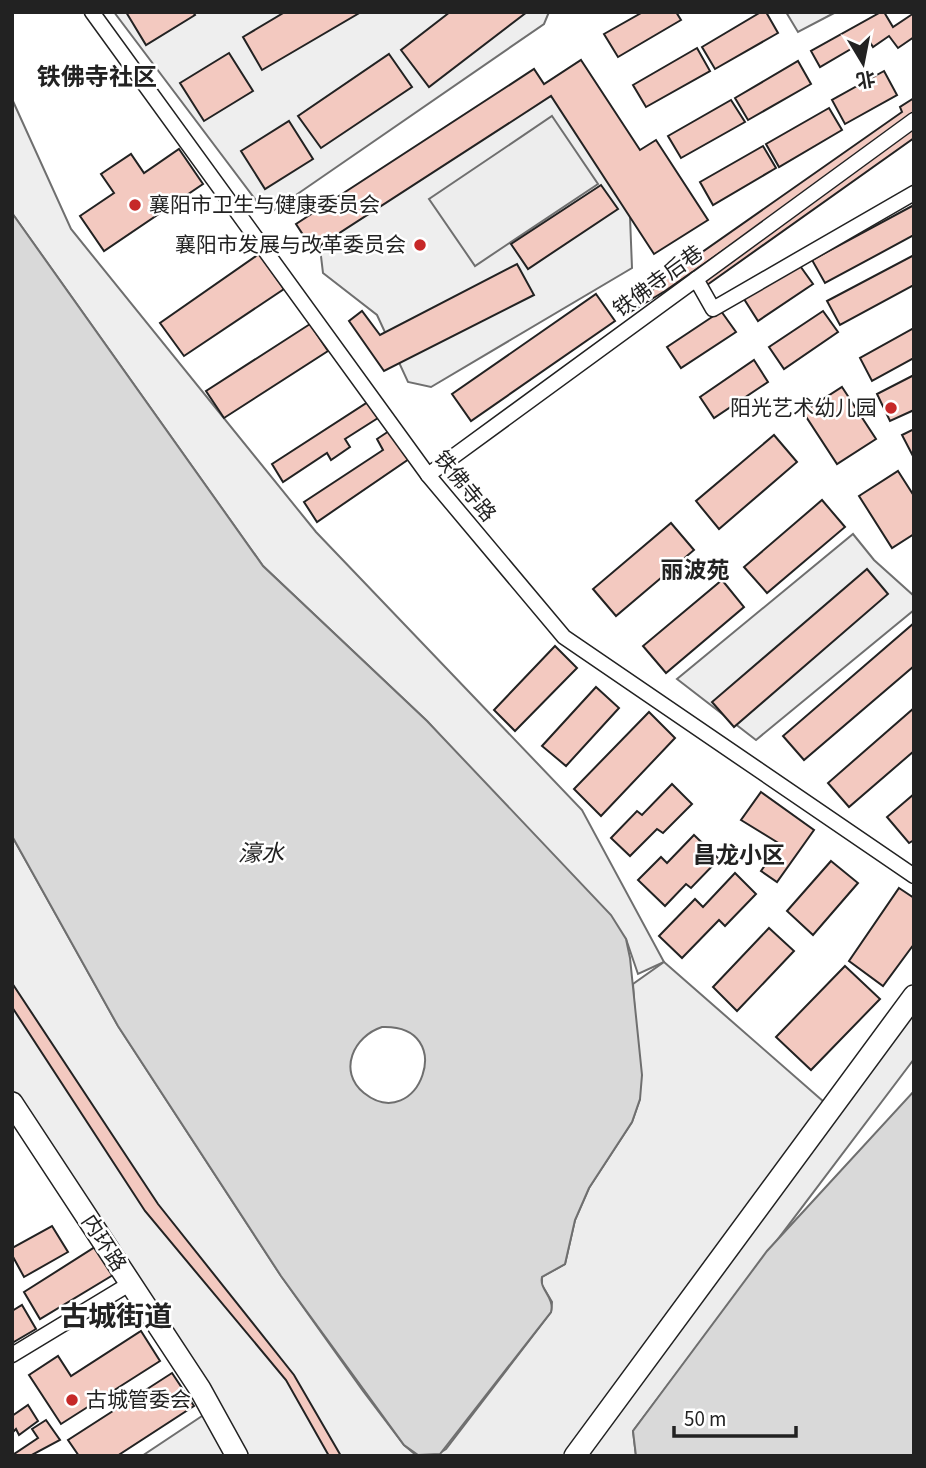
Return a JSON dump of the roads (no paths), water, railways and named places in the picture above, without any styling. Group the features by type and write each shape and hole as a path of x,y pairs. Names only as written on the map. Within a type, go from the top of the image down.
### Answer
{"street":[{"name":"铁佛寺路","path":"92,12 428,475 564,637 914,876"},
{"name":"铁佛寺后巷","path":"428,475 914,120"},
{"path":"696,279 713,309 914,193"},
{"path":"575,1456 914,996"},
{"name":"内环路","path":"12,1103 200,1389 237,1456"},
{"path":"12,1355 131,1283"}],"water":[{"name":"濠水","path":"12,213 263,566 427,721 611,915 626,939 642,1075 640,1099 632,1122 589,1188 575,1220 565,1264 542,1277 543,1286 551,1302 551,1312 440,1454 418,1455 404,1445 281,1276 118,1026 12,836","holes":["382,1027 406,1031 420,1042 425,1058 422,1075 414,1090 401,1100 383,1102 364,1093 351,1075 352,1055 357,1046 364,1038"]},
{"path":"914,1091 914,1456 636,1456 633,1431 767,1251"}],"place":[{"name":"襄阳市卫生与健康委员会","path":"135,205"},
{"name":"襄阳市发展与改革委员会","path":"420,245"},
{"name":"阳光艺术幼儿园","path":"891,408"},
{"name":"古城管委会","path":"72,1400"}],"district":[{"name":"铁佛寺社区","path":"97,77"},
{"name":"丽波苑","path":"695,570"},
{"name":"昌龙小区","path":"739,855"},
{"name":"古城街道","path":"116,1317"}]}
